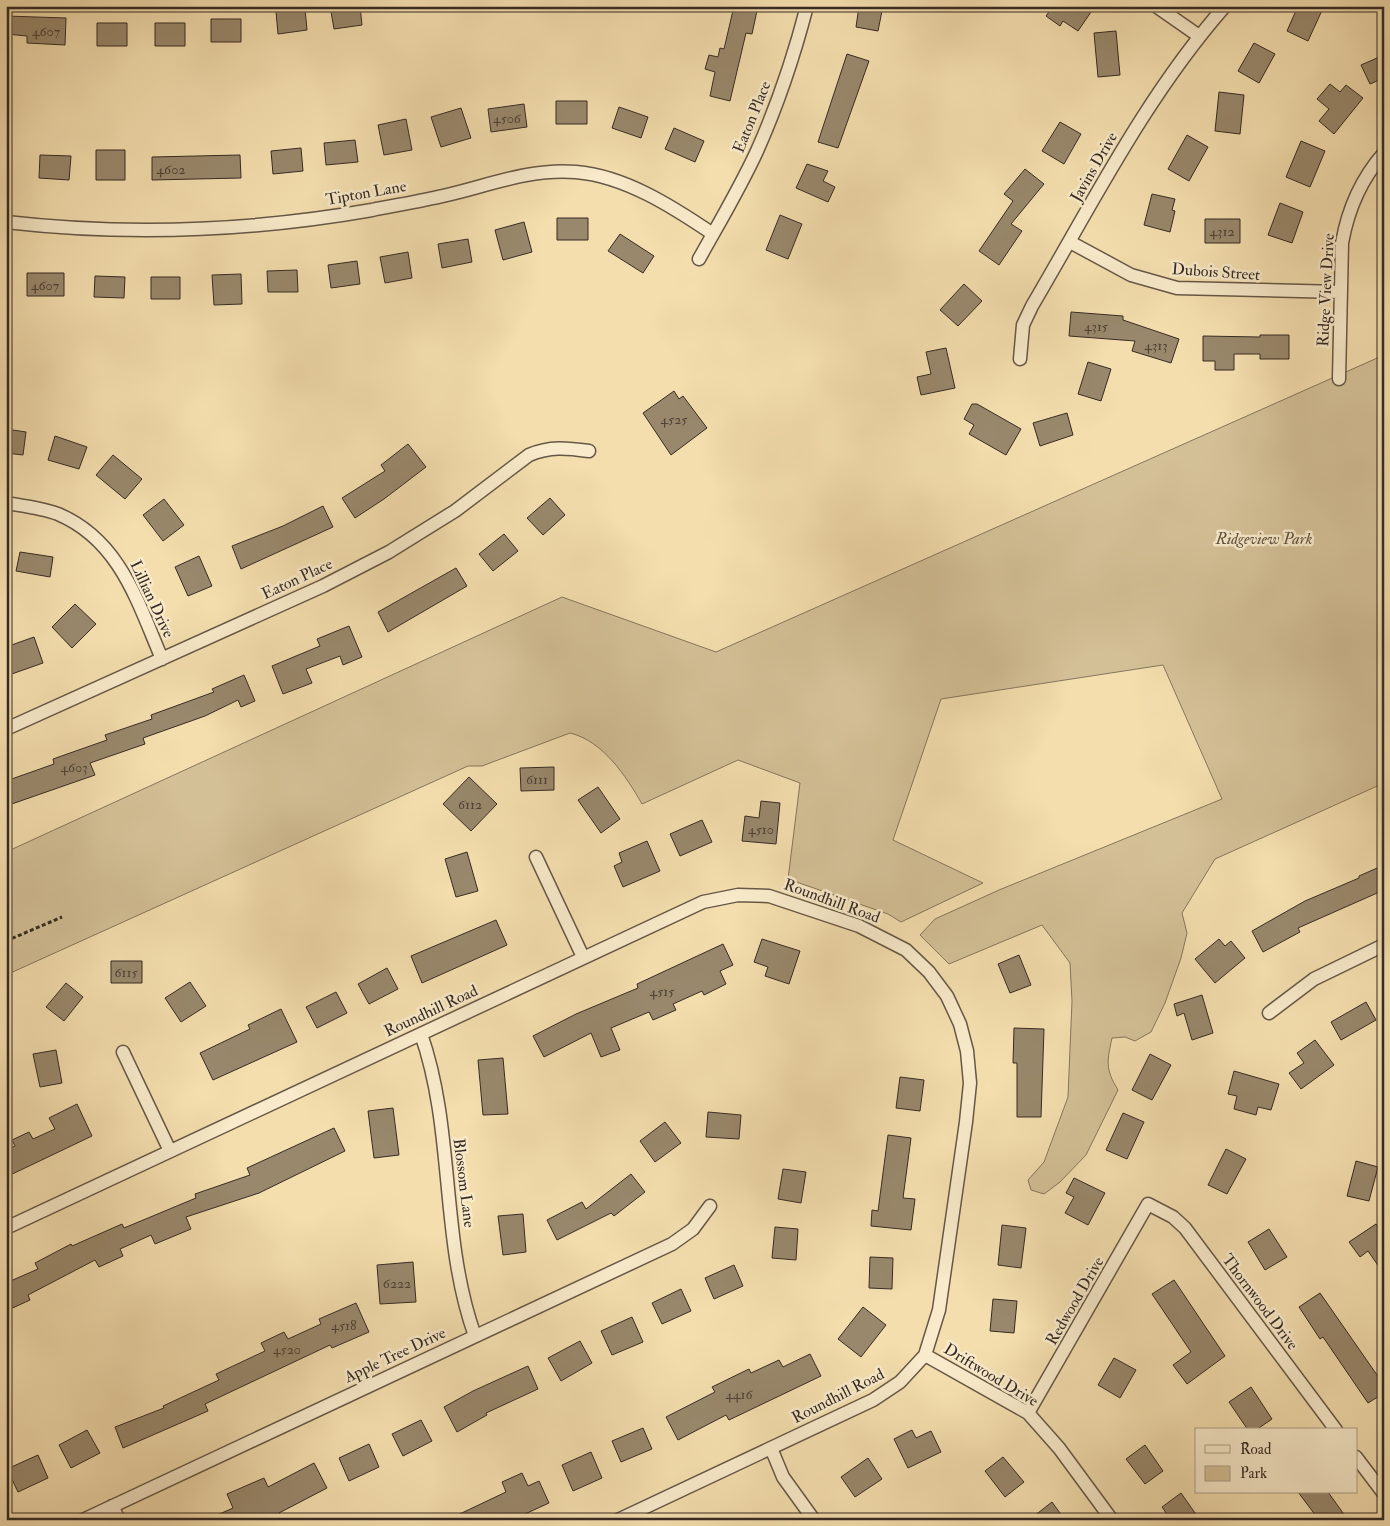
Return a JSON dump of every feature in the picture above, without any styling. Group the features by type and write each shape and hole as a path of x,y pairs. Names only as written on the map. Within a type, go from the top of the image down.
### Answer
{"street":[{"name":"Eaton Place","path":"698,259 740,186 770,121 787,74 807,6"},
{"path":"1156,6 1199,36"},
{"name":"Javins Drive","path":"1020,359 1023,325 1032,306 1140,121 1199,36 1225,6"},
{"name":"Ridge View Drive","path":"1339,379 1342,243 1349,212 1365,178 1384,153"},
{"name":"Tipton Lane","path":"6,222 106,230 243,226 371,210 446,196 522,175 564,171 595,174 627,185 713,234"},
{"name":"Dubois Street","path":"1070,242 1131,275 1177,288 1340,292"},
{"name":"Eaton Place","path":"6,729 323,586 389,552 455,511 529,455 541,449 558,447 589,451"},
{"name":"Lillian Drive","path":"6,503 58,514 85,529 102,544 116,560 128,580 162,659"},
{"path":"536,857 583,957"},
{"name":"Roundhill Road","path":"6,1228 703,902 724,897 752,894 780,898 859,926 906,950 929,972 946,996 960,1024 967,1051 970,1083 939,1310 925,1355 887,1392 618,1520"},
{"path":"1269,1013 1314,979 1384,945"},
{"name":"Blossom Lane","path":"421,1034 434,1078 462,1297 475,1336"},
{"path":"123,1052 170,1151"},
{"name":"Redwood Drive","path":"1028,1413 1148,1204"},
{"name":"Thornwood Drive","path":"1148,1204 1173,1217 1185,1228 1335,1428"},
{"name":"Apple Tree Drive","path":"83,1520 672,1244 693,1228 710,1206"},
{"name":"Driftwood Drive","path":"925,1355 1028,1413 1059,1448 1112,1520"},
{"path":"771,1448 782,1476 814,1520"},
{"path":"1358,1460 1384,1494"},
{"path":"112,1506 119,1520"}],"path":[{"path":"6,941 62,917"}],"green space":[{"name":"Ridgeview Park","path":"1384,355 1384,783 1215,859 1182,913 1187,933 1181,958 1165,1003 1151,1032 1135,1041 1125,1037 1112,1038 1108,1065 1118,1090 1086,1155 1060,1182 1044,1194 1031,1190 1028,1180 1044,1162 1068,1097 1072,1001 1070,963 1042,925 949,964 920,935 935,919 999,890 1222,799 1163,665 941,699 893,840 983,883 901,922 888,914 788,879 800,783 738,760 642,804 621,771 603,752 582,737 570,733 482,766 468,766 6,975 6,852 562,597 716,652"}],"building":[{"path":"330,6 360,6 362,25 334,29"},
{"path":"734,6 758,6 752,34 746,33 730,101 710,96 715,72 705,69 709,55 718,57 720,48 724,49"},
{"path":"859,6 883,6 878,31 856,27"},
{"path":"1053,6 1082,6 1091,12 1078,31 1063,21 1060,26 1046,16"},
{"path":"1298,6 1324,6 1308,41 1287,31"},
{"path":"305,9 307,30 278,34 276,12"},
{"path":"6,16 66,18 65,45 27,43 27,36 6,34"},
{"path":"211,19 241,19 241,42 211,42"},
{"path":"97,23 127,23 127,46 97,46"},
{"path":"155,23 185,23 185,46 155,46"},
{"path":"1116,31 1120,75 1098,77 1094,33"},
{"path":"1254,43 1275,54 1259,83 1238,71"},
{"path":"847,54 869,61 838,148 818,142"},
{"path":"1384,55 1384,78 1370,84 1361,65"},
{"path":"1330,84 1340,92 1346,85 1363,98 1334,134 1319,121 1329,109 1317,99"},
{"path":"1219,92 1244,95 1240,134 1215,131"},
{"path":"556,101 587,101 587,124 556,124"},
{"path":"524,104 527,127 491,132 488,109"},
{"path":"619,107 648,117 641,138 612,128"},
{"path":"461,108 471,138 441,147 431,117"},
{"path":"406,119 412,150 384,155 378,125"},
{"path":"1060,122 1081,134 1064,164 1042,151"},
{"path":"674,128 704,141 695,162 665,149"},
{"path":"1187,135 1208,147 1189,181 1168,169"},
{"path":"355,140 358,162 326,165 324,143"},
{"path":"1301,141 1325,151 1310,187 1286,177"},
{"path":"301,148 303,171 273,174 271,151"},
{"path":"96,150 125,150 125,180 96,180"},
{"path":"40,155 71,156 69,180 39,178"},
{"path":"240,155 241,178 152,180 152,157"},
{"path":"807,164 828,171 823,181 835,187 828,202 796,188"},
{"path":"1025,169 1044,184 1011,224 1022,231 999,265 979,251 1013,201 1004,194"},
{"path":"1152,194 1175,199 1172,210 1175,211 1170,232 1144,225"},
{"path":"1280,203 1303,212 1292,243 1268,235"},
{"path":"780,215 802,224 788,259 766,250"},
{"path":"557,218 588,218 588,240 557,240"},
{"path":"1205,219 1240,219 1240,243 1205,243"},
{"path":"524,222 532,252 503,260 495,230"},
{"path":"620,234 654,256 643,273 608,251"},
{"path":"468,239 472,262 442,268 438,244"},
{"path":"408,252 412,278 385,283 380,257"},
{"path":"357,261 360,284 331,288 328,265"},
{"path":"297,270 298,292 268,292 267,271"},
{"path":"27,273 64,273 64,296 27,296"},
{"path":"241,274 242,304 214,305 212,275"},
{"path":"95,276 125,277 124,298 94,297"},
{"path":"151,277 180,277 180,299 151,299"},
{"path":"964,284 982,301 958,326 940,310"},
{"path":"1071,312 1123,316 1123,320 1179,339 1171,363 1132,351 1135,341 1069,336"},
{"path":"1260,335 1289,335 1289,359 1260,359 1260,354 1234,354 1234,370 1215,370 1215,361 1203,361 1203,336 1260,337"},
{"path":"946,348 955,388 921,395 917,377 931,374 926,352"},
{"path":"1088,362 1111,369 1101,401 1078,394"},
{"path":"674,391 679,399 683,396 707,428 671,455 643,413"},
{"path":"972,404 977,404 1021,429 1006,455 969,434 974,425 964,419"},
{"path":"1067,413 1073,435 1040,446 1033,423"},
{"path":"6,429 26,432 23,455 6,453"},
{"path":"55,436 87,447 79,469 48,460"},
{"path":"408,444 426,467 355,518 342,498 385,471 381,465"},
{"path":"113,455 142,479 125,499 96,475"},
{"path":"550,498 565,515 543,535 527,518"},
{"path":"164,499 184,525 163,541 143,515"},
{"path":"323,506 333,527 241,569 232,546 283,526"},
{"path":"504,534 518,551 493,571 479,554"},
{"path":"20,552 53,557 50,577 16,571"},
{"path":"199,556 212,586 188,596 175,567"},
{"path":"456,568 467,586 388,632 378,612"},
{"path":"75,604 96,624 72,648 52,627"},
{"path":"349,626 362,657 343,665 340,656 306,669 312,683 283,694 272,666 320,646 317,639"},
{"path":"34,637 43,663 6,676 6,647"},
{"path":"244,675 255,701 241,707 238,700 205,716 143,738 145,744 90,763 95,775 6,806 6,781 54,764 53,759 107,740 105,735 152,719 151,715 214,692 212,689"},
{"path":"554,767 554,790 521,791 520,768"},
{"path":"469,777 497,804 471,831 443,804"},
{"path":"598,787 620,819 601,833 578,800"},
{"path":"761,801 780,803 776,844 742,841 745,816 759,818"},
{"path":"702,820 712,842 680,856 670,834"},
{"path":"647,841 660,871 623,887 614,866 622,862 619,853"},
{"path":"467,852 478,891 456,897 445,859"},
{"path":"1384,865 1384,890 1298,928 1300,932 1263,952 1252,931 1305,901"},
{"path":"496,920 507,945 422,983 411,956"},
{"path":"762,939 800,951 789,984 765,976 768,967 754,962"},
{"path":"1219,939 1225,946 1231,941 1245,958 1215,983 1195,959"},
{"path":"723,944 733,965 720,971 726,984 704,995 702,991 673,1004 676,1010 653,1020 649,1012 611,1028 620,1050 601,1057 591,1033 544,1057 533,1036 576,1014 638,988 637,984"},
{"path":"1019,955 1031,985 1010,993 998,964"},
{"path":"111,961 142,961 142,983 111,983"},
{"path":"387,968 398,989 369,1004 358,984"},
{"path":"190,982 206,1006 181,1022 165,998"},
{"path":"66,983 83,997 64,1021 46,1007"},
{"path":"336,992 347,1013 317,1028 306,1007"},
{"path":"1202,995 1213,1033 1192,1040 1184,1013 1177,1016 1174,1004"},
{"path":"1366,1002 1376,1020 1341,1040 1331,1022"},
{"path":"281,1009 297,1042 213,1080 200,1053 250,1029 248,1025"},
{"path":"1014,1028 1044,1029 1041,1117 1017,1117 1017,1063 1013,1063"},
{"path":"1315,1040 1334,1065 1301,1089 1289,1073 1304,1063 1297,1053"},
{"path":"56,1050 62,1083 40,1087 33,1054"},
{"path":"1150,1054 1171,1065 1152,1100 1132,1090"},
{"path":"503,1058 508,1114 483,1115 478,1060"},
{"path":"1234,1071 1279,1084 1271,1110 1258,1107 1256,1115 1234,1109 1237,1096 1228,1094"},
{"path":"900,1077 924,1080 920,1111 896,1108"},
{"path":"77,1104 92,1136 6,1177 6,1150 15,1146 12,1140 29,1132 33,1139 55,1129 49,1118"},
{"path":"393,1108 399,1155 374,1158 368,1111"},
{"path":"708,1112 741,1115 739,1139 706,1137"},
{"path":"1123,1113 1144,1122 1127,1159 1106,1150"},
{"path":"665,1122 681,1143 655,1162 640,1141"},
{"path":"334,1128 345,1151 259,1193 186,1217 191,1229 155,1244 151,1235 120,1249 123,1256 99,1267 95,1260 28,1295 30,1300 6,1311 6,1283 38,1269 35,1263 71,1244 72,1246 122,1224 124,1228 196,1198 195,1194 250,1175 247,1168"},
{"path":"888,1135 911,1138 903,1198 915,1199 911,1230 871,1226 872,1210 878,1211"},
{"path":"1226,1149 1246,1159 1227,1194 1208,1185"},
{"path":"1356,1161 1378,1167 1369,1201 1347,1196"},
{"path":"783,1169 806,1172 801,1203 778,1199"},
{"path":"631,1174 645,1192 614,1216 611,1213 557,1240 547,1220 582,1202 586,1209"},
{"path":"1074,1178 1105,1193 1088,1225 1065,1213 1074,1197 1066,1193"},
{"path":"523,1214 526,1252 503,1255 498,1216"},
{"path":"1376,1224 1384,1235 1384,1274 1368,1251 1360,1257 1349,1242"},
{"path":"1002,1225 1026,1228 1021,1268 998,1265"},
{"path":"775,1227 798,1229 796,1260 772,1258"},
{"path":"1269,1229 1287,1257 1265,1270 1248,1242"},
{"path":"870,1257 893,1258 892,1289 869,1288"},
{"path":"413,1262 416,1302 380,1304 377,1265"},
{"path":"734,1265 743,1286 714,1299 705,1278"},
{"path":"1174,1280 1225,1356 1187,1384 1173,1365 1191,1352 1152,1294"},
{"path":"681,1289 691,1311 662,1324 652,1303"},
{"path":"1320,1293 1384,1385 1384,1393 1368,1403 1323,1337 1320,1339 1299,1307"},
{"path":"993,1299 1017,1301 1014,1333 990,1331"},
{"path":"356,1303 369,1332 332,1348 330,1345 205,1404 208,1411 123,1448 115,1427 164,1408 163,1406 219,1380 216,1374 265,1351 261,1343 284,1332 288,1339 321,1324 319,1319"},
{"path":"863,1307 886,1325 861,1357 838,1339"},
{"path":"632,1317 643,1342 612,1355 601,1331"},
{"path":"580,1341 592,1363 561,1381 548,1358"},
{"path":"810,1354 821,1376 729,1420 726,1415 678,1440 666,1417 715,1392 712,1387 749,1369 751,1373 779,1360 783,1367"},
{"path":"1114,1358 1136,1370 1120,1398 1098,1385"},
{"path":"528,1366 538,1389 486,1413 487,1415 457,1432 444,1407 473,1391"},
{"path":"1251,1387 1272,1419 1259,1428 1247,1428 1229,1402"},
{"path":"421,1420 432,1441 403,1456 392,1434"},
{"path":"643,1428 652,1449 621,1462 612,1441"},
{"path":"87,1430 100,1453 71,1468 59,1445"},
{"path":"912,1430 916,1438 931,1431 941,1452 908,1468 894,1439"},
{"path":"369,1444 379,1467 349,1481 339,1458"},
{"path":"1145,1445 1163,1471 1145,1484 1126,1459"},
{"path":"591,1452 602,1478 573,1491 562,1465"},
{"path":"38,1455 48,1478 18,1492 7,1469"},
{"path":"1003,1457 1024,1482 1005,1497 985,1471"},
{"path":"868,1458 882,1479 855,1497 841,1477"},
{"path":"314,1463 327,1488 279,1513 281,1515 270,1520 206,1520 233,1508 227,1494 264,1478 268,1487"},
{"path":"522,1473 528,1486 539,1481 549,1503 512,1520 447,1520 506,1492 502,1482"},
{"path":"1181,1493 1200,1520 1171,1520 1162,1507"},
{"path":"1300,1494 1329,1494 1348,1520 1319,1520"},
{"path":"1052,1502 1065,1520 1029,1520"}]}
